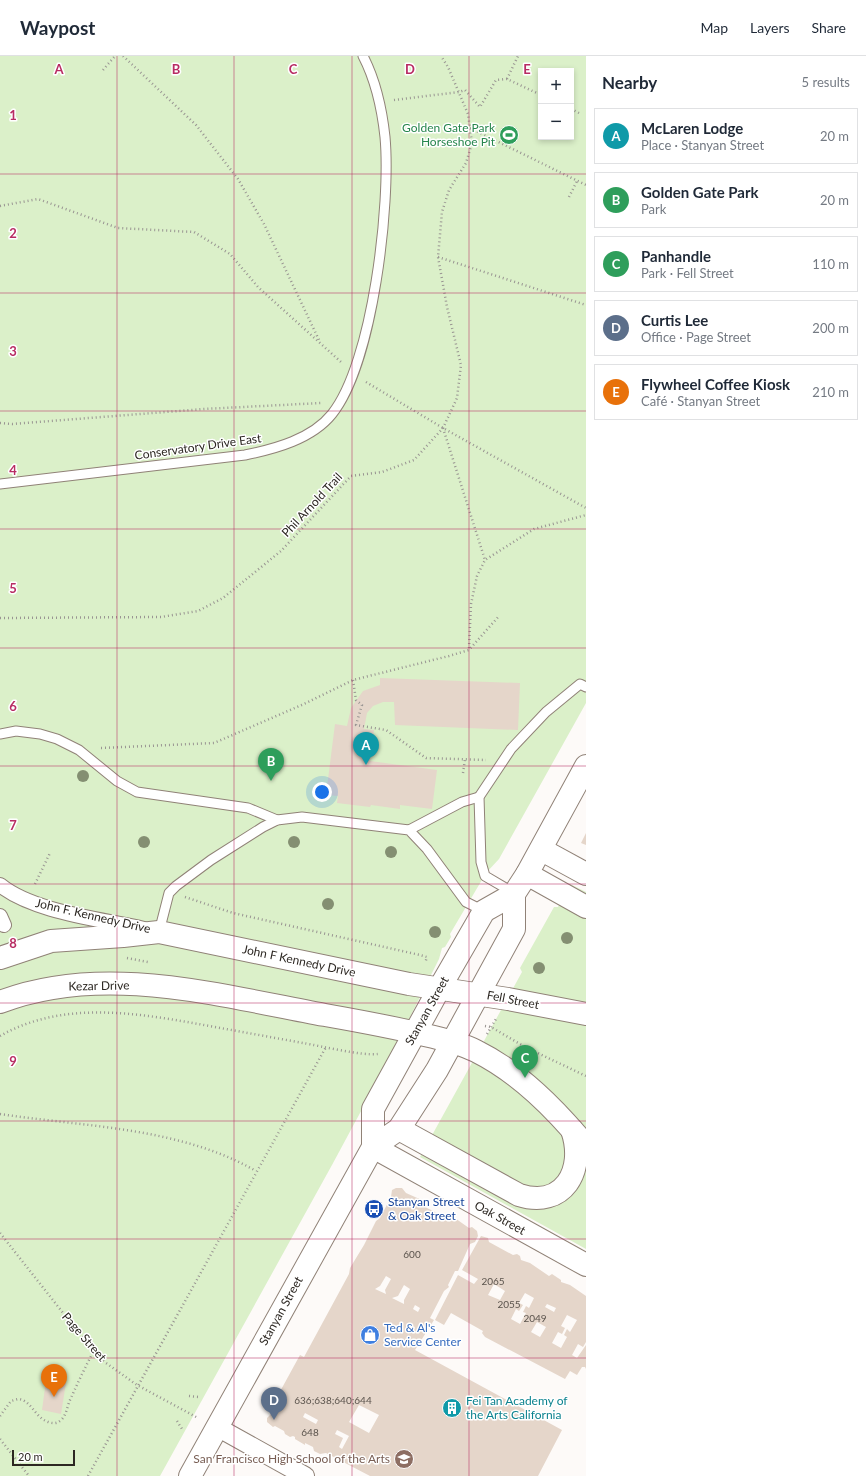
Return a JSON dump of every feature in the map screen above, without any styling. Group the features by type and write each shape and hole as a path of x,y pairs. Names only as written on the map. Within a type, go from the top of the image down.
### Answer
{"main road":[{"path":"484,911 514,894 542,850 586,766"},
{"path":"542,850 586,874"},
{"path":"527,874 586,907"},
{"name":"Stanyan Street","path":"190,1476 373,1147 400,1129 437,1070 514,929 514,894"},
{"name":"Stanyan Street","path":"373,1147 372,1110 484,911"},
{"path":"0,958 51,941 159,932"},
{"name":"John F Kennedy Drive","path":"159,932 439,989"},
{"name":"Kezar Drive","path":"0,1002 48,988 90,984 137,985 201,992 388,1026 416,1033"},
{"name":"Fell Street","path":"439,989 479,994 586,1014"},
{"path":"416,1033 452,1042 477,1051 513,1074 537,1094 570,1127 586,1146"},
{"path":"400,1129 519,1195 529,1198 543,1199 555,1195 565,1188 573,1177 578,1162 578,1150 576,1139 570,1127"},
{"name":"Oak Street","path":"373,1147 586,1265"}],"street":[{"name":"John F. Kennedy Drive","path":"0,884 40,906 159,932"},
{"path":"217,1427 305,1476"}],"lane":[{"name":"Conservatory Drive East","path":"0,484 245,455 266,451 304,436 321,425 331,415 340,402 353,373 366,330 380,251 386,163 385,138 375,85 363,56"},
{"path":"514,894 485,876 481,862 479,797 511,749 546,712 580,684 586,687"},
{"path":"0,734 16,731 40,734 58,739 79,750 117,781 138,792 248,808 278,820"},
{"path":"159,932 169,893 172,889 211,860 278,820 302,817 409,830 462,802 479,797"},
{"path":"409,830 427,848 466,902 484,911"}],"path":[{"path":"103,70 115,56"},
{"path":"123,56 196,126 238,179 264,224 320,342"},
{"name":"Phil Arnold Trail","path":"0,618 161,617 198,611 223,598 281,551 351,476 382,472 414,460 442,428 457,398 461,365 447,307 438,258 442,212 449,190 466,163 472,143 468,114 448,67 441,56"},
{"path":"507,79 518,56"},
{"path":"379,102 465,90 480,106 496,80 507,79 538,94"},
{"path":"574,110 579,113"},
{"path":"469,128 586,186"},
{"path":"569,197 577,181"},
{"path":"0,206 38,199 118,228 194,232 230,254 258,287 320,342 342,364"},
{"path":"438,258 586,305"},
{"path":"362,379 442,428 586,508"},
{"path":"0,423 340,402"},
{"path":"442,428 485,560"},
{"path":"469,650 470,604 477,576 485,560 534,529 586,515"},
{"path":"79,750 93,748 214,743 304,704 352,680 469,650 499,616"},
{"path":"352,680 356,700 362,705 356,726 386,730 426,758 488,760 499,768"},
{"path":"463,773 465,759"},
{"path":"34,887 50,853"},
{"path":"180,895 233,913 420,955 427,957 425,963"},
{"path":"0,1036 26,1023 46,1017 79,1013 113,1013 155,1016 326,1047 376,1054 382,1053"},
{"path":"486,1034 496,1019"},
{"path":"491,1027 525,1047 586,1076"},
{"path":"88,1476 137,1385 326,1047"},
{"path":"0,1114 170,1138 218,1152 256,1171"},
{"name":"Page Street","path":"0,1233 106,1363 137,1385 192,1414"},
{"path":"0,1416 11,1401 18,1399 26,1402 37,1415 46,1422 55,1424 61,1421 94,1350"},
{"path":"189,1396 199,1397"},
{"path":"177,1421 182,1429"},
{"path":"0,1439 29,1476"}],"green space":[{"path":"0,56 586,56 586,703 499,859 486,873 450,934 451,937 445,947 442,948 439,959 388,1061 160,1476 0,1476"},
{"path":"570,884 586,892 586,1249 420,1157 522,972 520,968 554,907 558,907"}],"building":[{"path":"380,678 520,683 518,730 395,725 394,702 383,702 373,706 367,713 364,729 374,730 370,761 437,770 432,809 400,805 400,809 371,805 370,807 337,803 338,796 326,795 335,724 347,726 351,708 363,691 380,685"},
{"path":"586,833 586,845 581,843"},
{"path":"402,1188 406,1193 424,1201 427,1204 425,1207 447,1218 448,1216 452,1216 469,1228 472,1227 477,1231 478,1236 475,1242 470,1244 458,1271 455,1271 448,1285 449,1287 444,1291 430,1318 434,1320 415,1350 562,1430 538,1476 370,1476 326,1453 320,1454 314,1451 313,1447 305,1443 305,1445 293,1436 290,1437 285,1434 284,1431 275,1426 273,1427 267,1422 267,1418 271,1414 277,1400 280,1399 277,1397 300,1355 304,1357 349,1274 350,1268 376,1221 380,1218 391,1197 392,1190","holes":["386,1276 391,1279 385,1290 386,1294 375,1289 380,1286","404,1285 410,1289 404,1300 404,1304 392,1298 398,1296","415,1305 420,1308 418,1312 413,1309","359,1405 379,1415 369,1433 349,1422","305,1413 318,1420 316,1424 303,1417","337,1430 349,1436 342,1449 339,1447 343,1438 335,1434"]},
{"path":"481,1236 488,1238 489,1242 513,1255 517,1254 520,1256 521,1260 530,1263 549,1276 552,1274 561,1280 561,1282 570,1285 586,1296 586,1342 583,1347 578,1344 572,1355 577,1358 586,1345 586,1369 585,1367 582,1367 577,1375 570,1371 565,1379 485,1337 482,1333 483,1331 451,1313 444,1325 435,1320 458,1275 474,1284 478,1279 462,1270","holes":["494,1284 505,1291 500,1300 488,1295","525,1293 534,1298 529,1308 526,1306 523,1312 526,1313 520,1324 511,1319 516,1309 519,1311 523,1305 519,1303","547,1304 556,1308 554,1312 545,1307","567,1315 577,1320 570,1332 567,1329 564,1335 567,1337 561,1348 552,1343 558,1332 562,1334 565,1328 561,1326","537,1322 546,1327 540,1337 531,1332"]},
{"path":"46,1380 66,1383 61,1414 42,1410"}],"place":[{"name":"Golden Gate Park Horseshoe Pit","path":"509,135"},
{"name":"McLaren Lodge","path":"366,765"},
{"name":"Golden Gate Park","path":"271,781"},
{"name":"Panhandle","path":"525,1078"},
{"name":"Stanyan Street & Oak Street","path":"374,1209"},
{"name":"Ted & Al's Service Center","path":"370,1335"},
{"name":"Flywheel Coffee Kiosk","path":"54,1397"},
{"name":"Fei Tan Academy of the Arts California","path":"452,1408"},
{"name":"Curtis Lee","path":"274,1420"},
{"name":"San Francisco High School of the Arts","path":"404,1459"}]}
